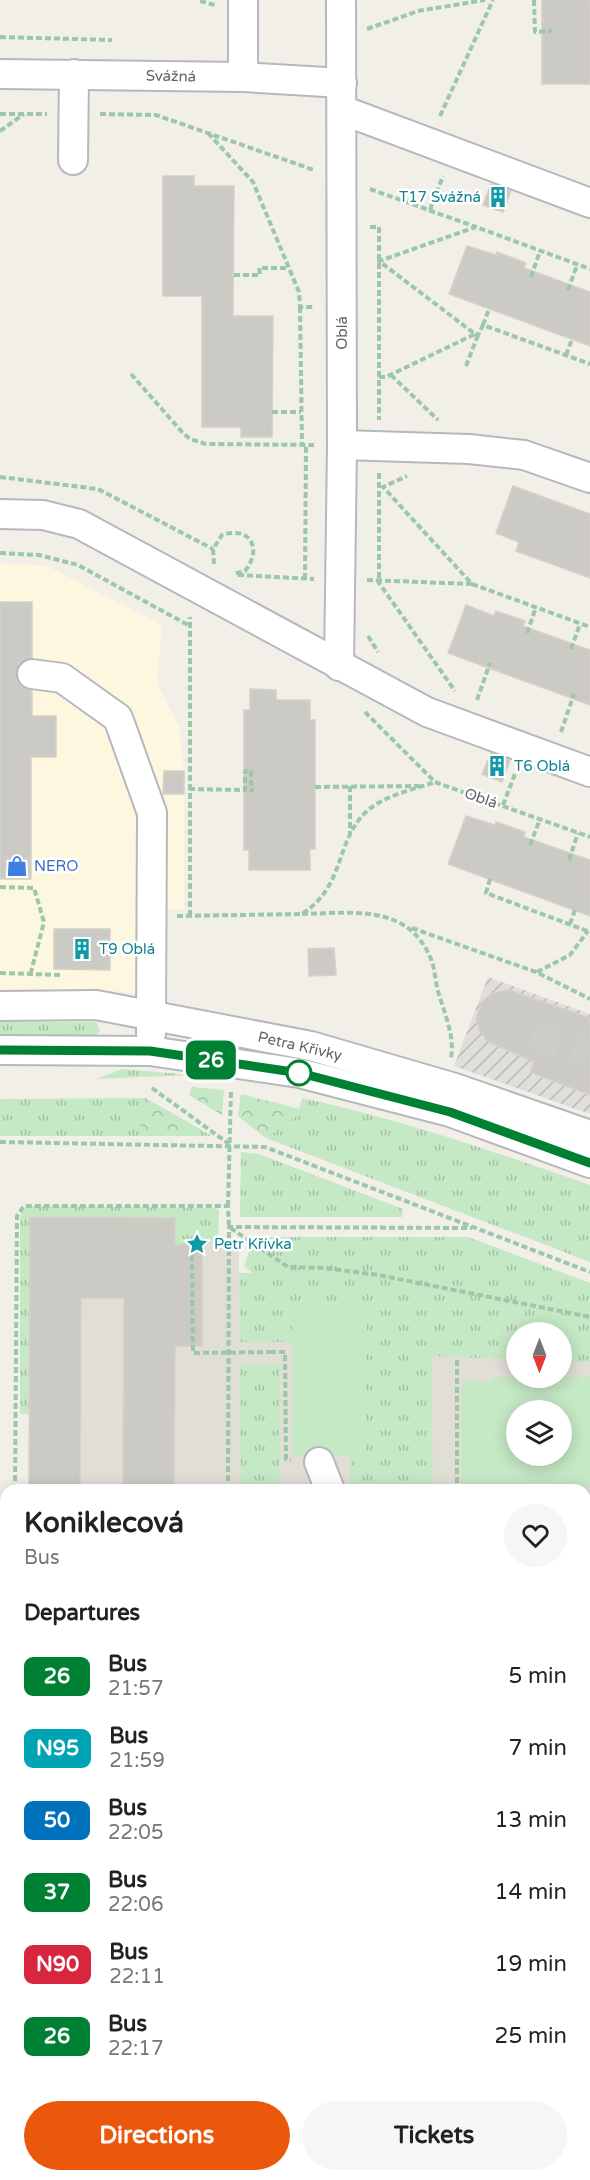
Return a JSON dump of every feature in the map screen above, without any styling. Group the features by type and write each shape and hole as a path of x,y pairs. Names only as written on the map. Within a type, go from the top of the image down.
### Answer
{"street":[{"name":"Oblá","path":"339,666 329,445 342,96 341,0"},
{"path":"233,5 243,77"},
{"name":"Svážná","path":"0,74 243,77 342,96 590,203"},
{"path":"73,160 74,74"},
{"path":"329,445 468,448 524,455 590,478"},
{"path":"0,514 43,515 79,524 427,712 590,772"},
{"path":"32,674 62,678 118,718 152,813 150,1051"},
{"name":"Petra Křivky","path":"0,1006 96,1005 311,1046 455,1088 590,1135"},
{"name":"Petra Křivky","path":"0,1050 150,1051 300,1073 450,1112 590,1163"},
{"path":"319,1462 328,1484"}],"path":[{"path":"362,31 418,11 485,0"},
{"path":"440,117 493,0"},
{"path":"534,0 535,32 552,31"},
{"path":"200,1 216,5 233,5"},
{"path":"0,37 112,40"},
{"path":"0,114 48,114"},
{"path":"0,131 24,114"},
{"path":"98,114 156,115 316,171"},
{"path":"208,132 253,182 299,292 306,579"},
{"path":"430,210 445,171"},
{"path":"359,185 590,269"},
{"path":"476,227 379,261 477,334"},
{"path":"531,276 540,251"},
{"path":"568,290 577,265"},
{"path":"234,275 260,275 260,268 289,268"},
{"path":"300,307 318,306"},
{"path":"466,366 489,309"},
{"path":"483,325 590,364"},
{"path":"379,377 391,375 477,334"},
{"path":"566,355 572,339"},
{"path":"131,374 190,439 206,444 329,445"},
{"path":"391,375 468,448"},
{"path":"272,412 301,412"},
{"path":"415,473 381,487 471,584"},
{"path":"0,477 98,489 213,549"},
{"path":"220,571 212,557 213,549 222,535 237,532 246,535 251,542 254,555 245,571 229,575 316,579"},
{"path":"0,553 39,555 67,561 90,571 191,627"},
{"path":"359,580 471,584 590,627"},
{"path":"377,580 455,692"},
{"path":"526,633 536,607"},
{"path":"190,610 190,916"},
{"path":"571,650 580,624"},
{"path":"363,627 381,655"},
{"path":"474,706 490,663"},
{"path":"559,738 574,694"},
{"name":"Oblá","path":"361,708 435,782 590,837"},
{"path":"189,789 245,790 245,771 251,771 251,790 254,790"},
{"path":"302,914 312,907 328,888 359,820 374,806 435,782"},
{"path":"350,786 350,838"},
{"path":"315,787 423,786"},
{"path":"530,845 540,819"},
{"path":"569,860 578,833"},
{"path":"490,879 486,893 589,931 570,955 536,972"},
{"path":"0,887 34,888 44,922 31,972"},
{"path":"570,924 575,910"},
{"path":"175,926 176,916 374,913 536,972 590,999"},
{"path":"406,926 417,934 432,961 453,1043 450,1060 440,1057"},
{"path":"0,973 31,972 67,975"},
{"path":"152,1088 229,1145"},
{"path":"228,1484 228,1206 231,1089"},
{"path":"0,1142 265,1147 590,1272"},
{"path":"15,1484 17,1216 20,1210 29,1205 228,1206"},
{"path":"228,1227 475,1228"},
{"path":"228,1227 288,1267 324,1268 378,1275 590,1317"},
{"path":"192,1255 193,1353 285,1352 286,1459 319,1462"},
{"path":"457,1360 457,1484"}],"shaded area":[{"path":"0,563 47,566 162,625 157,684 179,726 184,771 184,909 168,909 168,997 113,991 0,994"},
{"path":"488,977 590,1014 590,1114 454,1066"},
{"path":"30,1217 175,1218 176,1245 239,1244 239,1273 330,1272 590,1323 590,1484 29,1484"}],"green space":[{"path":"0,1022 96,1022 100,1031 95,1035 0,1035"},
{"path":"122,1069 191,1075 96,1079"},
{"path":"192,1087 224,1090 222,1115 189,1095"},
{"path":"241,1094 299,1109 302,1098 339,1106 411,1126 590,1185 590,1262 266,1138 238,1116"},
{"path":"241,1094 298,1109 298,1115 266,1138 238,1116"},
{"path":"145,1098 212,1136 0,1136 0,1099"},
{"path":"145,1098 198,1128 193,1136 139,1136"},
{"path":"241,1152 259,1154 403,1209 402,1217 240,1217"},
{"path":"32,1206 215,1208 219,1210 218,1244 175,1245 175,1218 30,1217 29,1414 20,1414 20,1216 22,1211"},
{"path":"263,1237 468,1237 590,1283 590,1362 572,1361 572,1322 506,1322 506,1359 432,1356 433,1484 350,1484 350,1455 365,1455 293,1302 292,1342 240,1342 239,1273 253,1273 244,1266 250,1249"},
{"path":"293,1302 367,1303 365,1455 291,1455"},
{"path":"280,1364 280,1484 241,1484 240,1365"},
{"path":"492,1377 506,1377 506,1388 572,1388 572,1377 590,1377 590,1484 461,1484 462,1381 491,1381"}],"building":[{"path":"542,0 590,0 590,84 542,84"},
{"path":"163,176 194,176 194,186 234,186 233,316 273,316 272,437 241,437 241,427 202,427 202,296 163,296"},
{"name":"T17 Svážná","path":"491,184 511,191 503,212 483,205"},
{"path":"467,246 496,255 497,252 526,263 524,268 590,292 590,346 449,294"},
{"path":"513,486 590,514 590,578 516,551 519,542 496,533"},
{"path":"0,602 32,602 32,658 19,664 17,680 22,687 32,691 32,716 56,716 56,757 31,757 31,879 0,879"},
{"path":"466,605 494,616 496,611 525,621 523,626 590,650 590,705 448,653"},
{"path":"250,689 276,690 276,700 310,700 310,720 315,720 315,849 310,849 310,870 249,870 249,850 244,850 244,710 250,710"},
{"name":"T6 Oblá","path":"491,753 510,760 502,782 482,774"},
{"path":"164,771 184,771 184,794 163,794"},
{"path":"466,816 495,825 496,822 525,832 524,837 590,860 590,916 448,864"},
{"name":"T9 Oblá","path":"54,929 110,929 110,970 54,969"},
{"path":"334,948 336,975 309,976 308,949"},
{"path":"509,990 590,1018 590,1095 530,1072 534,1062 487,1041 476,1019 481,1003 492,993"},
{"path":"30,1217 175,1218 175,1245 202,1244 202,1346 175,1346 174,1484 123,1484 124,1298 81,1298 80,1484 29,1484"}],"tunnel":[{"path":"533,1034 590,1055"}],"bus line":[{"name":"26","path":"0,1050 150,1051 300,1073 450,1112 590,1163"}],"place":[{"name":"T17 Svážná","path":"498,197"},
{"name":"T6 Oblá","path":"497,766"},
{"name":"NERO","path":"17,866"},
{"name":"T9 Oblá","path":"82,949"},
{"name":"Petr Křívka","path":"197,1244"}]}
